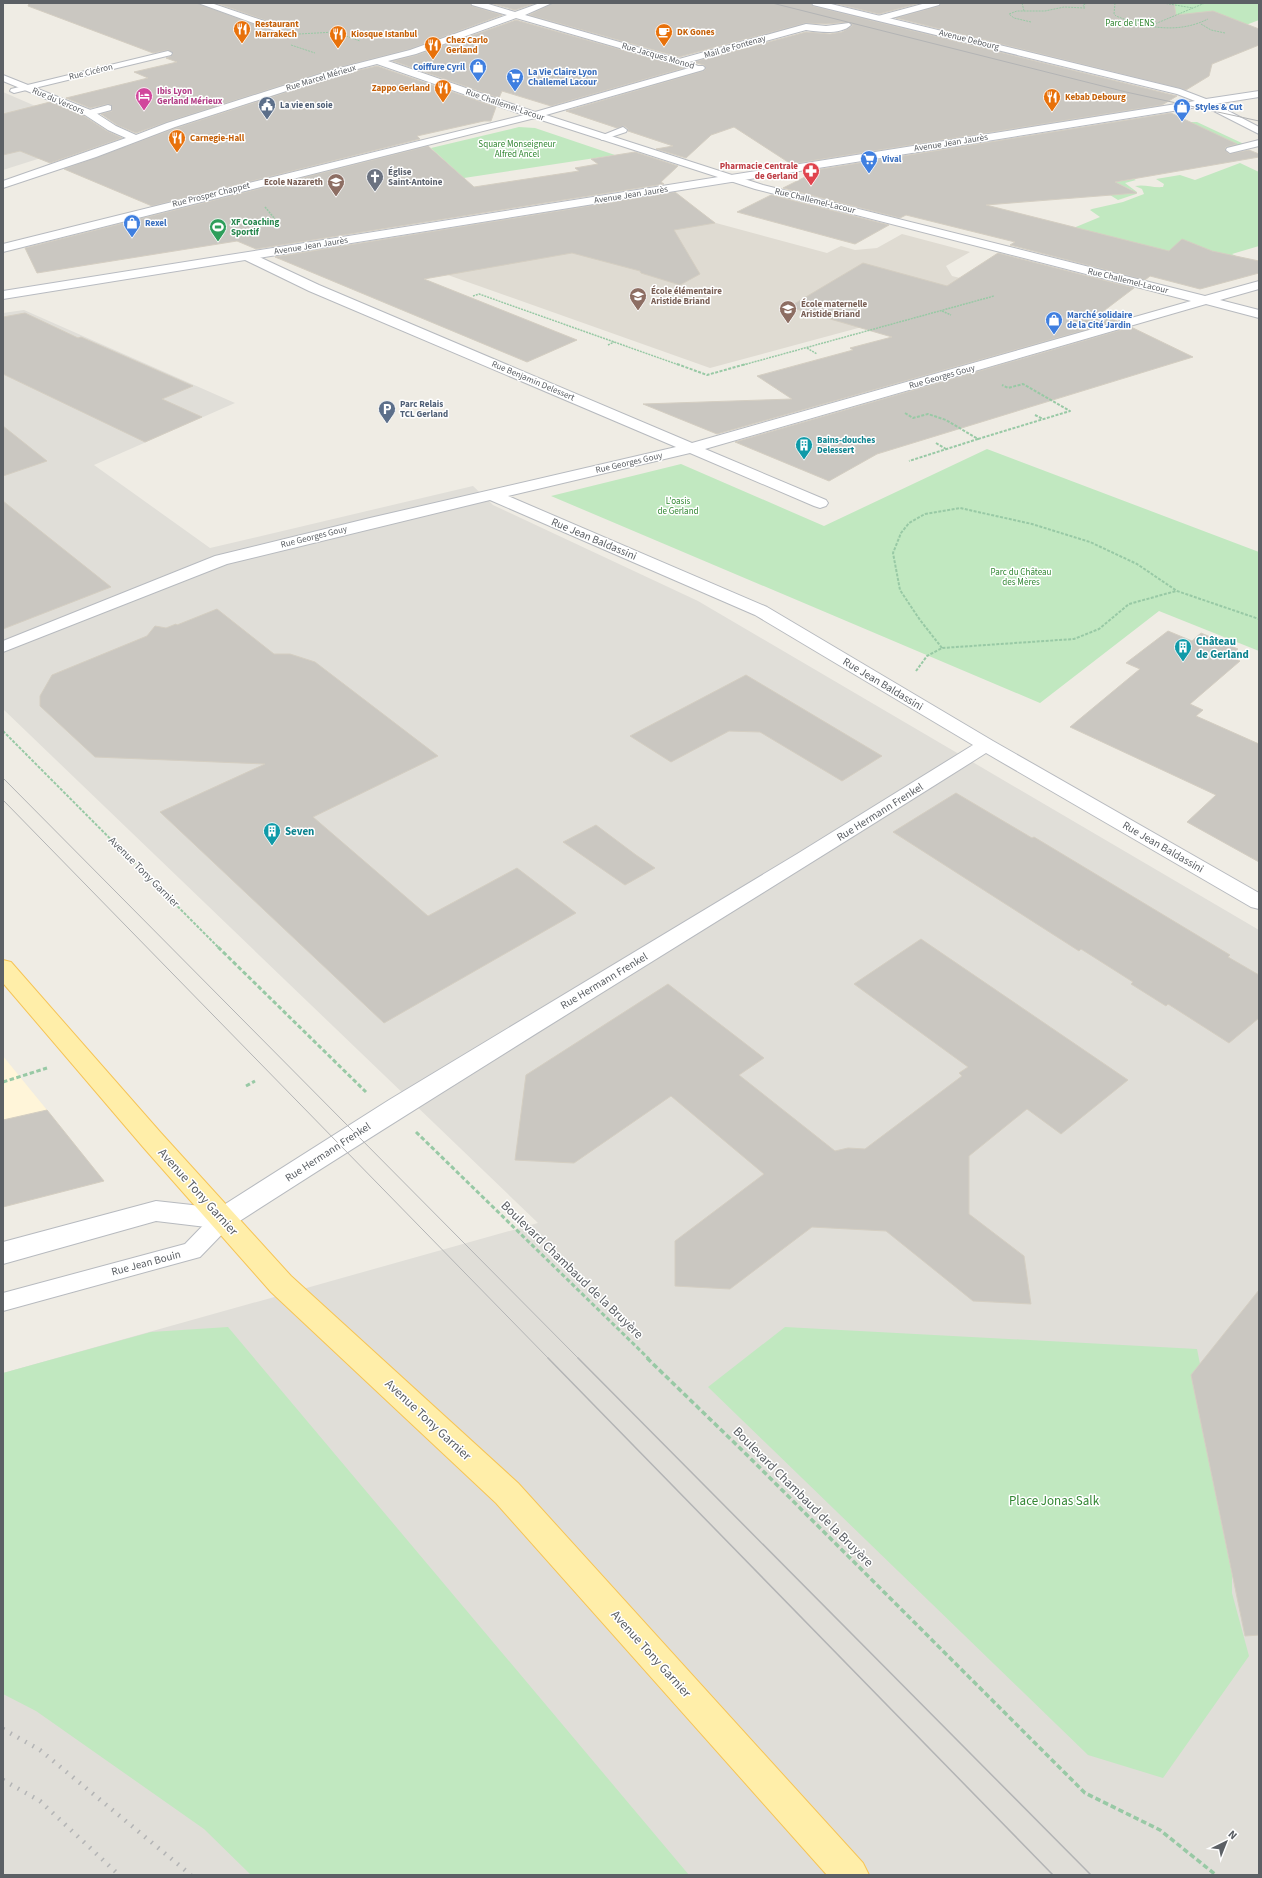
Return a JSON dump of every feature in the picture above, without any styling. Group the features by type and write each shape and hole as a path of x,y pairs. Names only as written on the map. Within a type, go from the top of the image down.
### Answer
{"main road":[{"name":"Avenue Tony Garnier","path":"3,968 281,1284 507,1493 851,1875"}],"street":[{"path":"202,3 230,10 276,28"},
{"name":"Rue Jacques Monod","path":"475,3 700,68 535,115"},
{"name":"Rue Marcel Mérieux","path":"3,185 171,125 332,73 400,55 448,40 514,14 548,3"},
{"name":"Avenue Debourg","path":"816,3 1180,92 1204,102 1259,131"},
{"path":"881,18 936,3"},
{"name":"Mail de Fontenay","path":"660,67 806,27 820,30 830,30 846,25"},
{"name":"Rue Challemel-Lacour","path":"378,61 535,115 759,187 1259,314"},
{"path":"627,77 647,83"},
{"name":"Rue du Vercors","path":"3,78 89,114 112,128"},
{"name":"Avenue Debourg","path":"1122,78 1133,85 1150,89 1185,106 1259,137"},
{"name":"Rue du Vercors","path":"3,87 81,119 112,128 136,138"},
{"name":"Avenue Jean Jaurès","path":"3,295 1259,94"},
{"path":"557,100 570,105"},
{"name":"Rue Prosper Chappet","path":"3,248 535,115"},
{"name":"Rue Benjamin Delessert","path":"247,256 314,288 820,503"},
{"name":"Rue Georges Gouy","path":"3,647 221,560 692,448 1259,285"},
{"name":"Rue Jean Baldassini","path":"493,495 761,611 986,745 1259,902"},
{"name":"Rue Hermann Frenkel","path":"223,1219 388,1113 804,860 986,745"},
{"path":"3,1253 156,1211 223,1219"}],"lane":[{"name":"Rue Cicéron","path":"14,91 168,53"},
{"path":"89,114 108,108"},
{"path":"602,137 623,130"},
{"path":"1230,150 1259,143"},
{"name":"Rue Jean Bouin","path":"3,1302 192,1251 223,1219"}],"path":[{"path":"1022,3 1024,11"},
{"path":"1031,22 1010,16 1012,13 1024,11 1045,11 1064,7 1085,8 1084,5 1088,3"},
{"path":"1115,3 1114,14 1116,16 1149,26 1182,28 1201,24 1208,19"},
{"path":"1164,3 1193,8"},
{"path":"1149,26 1205,3"},
{"path":"1201,24 1211,30 1225,33"},
{"path":"276,28 294,34 335,32 400,55"},
{"path":"472,296 479,294 707,375 994,296"},
{"path":"942,310 951,315"},
{"path":"608,345 614,342"},
{"path":"806,347 817,354"},
{"path":"909,461 1070,411 1023,384 1008,388 997,382"},
{"path":"902,411 913,418 928,414 946,420 978,439"},
{"path":"1034,414 1043,419"},
{"path":"936,443 946,449"},
{"path":"942,648 920,620 900,590 893,553 901,533 908,524 925,514 960,508 1032,524 1090,542 1137,564 1177,591 1259,619"},
{"path":"912,676 927,656 942,648 1074,639 1099,629 1129,604 1157,595 1177,591"},
{"name":"Avenue Tony Garnier","path":"3,731 301,1030 388,1113"},
{"path":"3,1082 47,1068"},
{"path":"246,1086 255,1081"},
{"name":"Boulevard Chambaud de la Bruyère","path":"388,1113 412,1128 748,1455 1085,1793 1160,1830 1216,1875"}],"shaded area":[{"path":"3,92 107,137 3,170"},
{"path":"692,206 716,223 827,253 841,246 855,250 877,248 902,234 970,252 946,266 952,276 968,280 969,298 710,368 445,274"},
{"path":"24,310 235,403 94,465 210,548 473,486 493,505 698,601 1259,930 1259,1875 3,1875 3,1373 538,1223 3,709 3,313"},
{"path":"3,1056 47,1110 104,1181 3,1207"}],"green space":[{"name":"Parc de l'ENS","path":"973,3 1259,3 1259,20 1225,33"},
{"path":"1187,122 1197,122 1246,145 1230,148 1225,146 1236,144"},
{"name":"Square Monseigneur Alfred Ancel","path":"519,127 535,128 615,155 464,178 431,148"},
{"path":"1240,163 1259,172 1259,246 1232,254 1236,256 1218,261 1054,236 1100,217 1090,210 1092,209 1123,202 1144,194 1142,189 1135,186 1142,185 1163,187 1164,184 1156,179 1180,175 1195,180"},
{"path":"1136,180 1125,183 1137,192 1136,194 1118,200 1110,195 1132,190 1115,182"},
{"name":"Parc du Château des Mères","path":"987,449 1259,552 1259,651 1159,611 1040,703 551,496 681,464 824,526"},
{"path":"228,1327 689,1875 251,1875 204,1829 36,1711 3,1694 3,1373 151,1332"},
{"name":"Place Jonas Salk","path":"785,1327 1197,1349 1200,1364 1191,1375 1232,1575 1232,1593 1249,1656 1163,1778 1088,1755 708,1387"}],"building":[{"path":"29,3 197,3 276,32 282,28 279,25 216,3 470,3 472,6 502,15 410,49 336,68 136,133 117,125 101,114 112,111 111,105 108,104 90,108 66,98 148,78 134,72 177,62 166,58 171,56 173,53 168,50 153,53 28,6"},
{"path":"490,3 536,3 515,10"},
{"path":"553,3 811,3 813,6 1177,96 1162,105 791,164 734,127 711,135 686,158 656,149 673,146 628,131 628,129 624,126 617,128 566,111 706,69 704,65 693,62 806,32 830,34 842,32 852,26 852,24 849,22 826,24 806,23 679,57 529,15"},
{"path":"833,3 920,3 879,14"},
{"path":"941,3 1174,3 1176,15 1213,11 1259,29 1259,45 1212,64 1209,76 1186,90 896,18 939,6"},
{"path":"516,20 684,68 551,106 502,91 499,98 393,61 417,55"},
{"path":"377,66 496,107 491,121 484,121 417,136 420,139 152,206 64,169 176,128 342,74"},
{"path":"50,102 84,116 107,131 122,138 50,163 20,151 3,155 3,114"},
{"path":"1171,113 1237,144 1226,147 1225,150 1229,154 1249,150 1259,154 1259,157 1115,182 1137,193 986,205 1169,251 1182,239 1212,251 1259,261 1259,273 1200,289 1150,276 1145,280 1010,245 1015,242 906,215 900,218 783,188 809,175 803,172"},
{"path":"428,146 474,187 579,171 575,168 598,164 591,159 635,152 678,166 661,182 664,184 256,249 237,241 37,273 25,248"},
{"path":"675,192 715,223 674,230 700,274 680,285 641,273 640,271 572,253 424,279 577,340 527,362 275,257"},
{"path":"771,195 889,225 855,244 737,212"},
{"path":"998,253 1134,288 1101,313 1117,321 717,434 643,404 792,399 757,376 853,350 850,348 892,337 789,307 863,263 947,286"},
{"path":"25,313 78,338 81,337 193,386 162,399 202,417 145,442 3,374 3,317"},
{"path":"1131,327 1193,357 877,454 829,481 735,442"},
{"path":"3,426 47,461 3,476"},
{"path":"3,501 111,587 3,629"},
{"path":"217,609 274,654 290,654 315,662 438,756 313,817 428,916 517,868 576,913 384,1023 160,812 265,764 95,757 40,706 40,696 52,675 147,636 155,626 166,628 176,624 177,625"},
{"path":"1168,631 1192,641 1201,633 1238,649 1229,656 1240,661 1190,704 1203,710 1196,716 1259,744 1259,862 1187,822 1216,795 1070,727 1140,669 1126,663"},
{"path":"746,675 882,756 842,781 760,732 729,731 671,762 630,736"},
{"path":"956,793 1032,838 1034,837 1230,955 1228,957 1259,975 1259,1018 1229,1043 1168,1004 1166,1006 1131,984 1133,982 1081,949 1079,951 893,832"},
{"path":"596,825 655,868 625,885 563,842"},
{"path":"921,939 1128,1080 1061,1134 1027,1109 969,1156 969,1214 1024,1256 1031,1304 973,1301 886,1231 812,1227 730,1289 675,1286 675,1241 764,1174 671,1096 574,1163 515,1160 526,1075 668,984 764,1058 739,1075 835,1151 848,1148 865,1149 962,1076 959,1073 968,1067 854,984"},
{"path":"47,1110 104,1181 3,1207 3,1120"},
{"path":"1259,1290 1259,1635 1245,1636 1191,1375"}],"tram line":[{"path":"772,3 1126,92 1259,121"},
{"path":"3,778 579,1359"},
{"path":"3,800 549,1359"},
{"path":"548,1358 1053,1875"},
{"path":"578,1358 1091,1875"}],"railway":[{"path":"3,1729 40,1750 191,1875"},
{"path":"3,1780 40,1801 119,1875"}],"place":[{"name":"Restaurant Marrakech","path":"242,44"},
{"name":"DK Gones","path":"664,47"},
{"name":"Kiosque Istanbul","path":"338,49"},
{"name":"Chez Carlo Gerland","path":"433,60"},
{"name":"Coiffure Cyril","path":"478,82"},
{"name":"La Vie Claire Lyon Challemel Lacour","path":"515,92"},
{"name":"Zappo Gerland","path":"443,103"},
{"name":"Ibis Lyon Gerland Mérieux","path":"144,111"},
{"name":"Kebab Debourg","path":"1052,112"},
{"name":"La vie en soie","path":"267,120"},
{"name":"Styles & Cut","path":"1182,122"},
{"name":"Carnegie-Hall","path":"177,153"},
{"name":"Vival","path":"869,174"},
{"name":"Pharmacie Centrale de Gerland","path":"811,186"},
{"name":"Église Saint-Antoine","path":"375,192"},
{"name":"Ecole Nazareth","path":"336,197"},
{"name":"Rexel","path":"132,238"},
{"name":"XF Coaching Sportif","path":"218,242"},
{"name":"École élémentaire Aristide Briand","path":"638,311"},
{"name":"École maternelle Aristide Briand","path":"788,324"},
{"name":"Marché solidaire de la Cité Jardin","path":"1054,335"},
{"name":"Parc Relais TCL Gerland","path":"387,424"},
{"name":"Bains-douches Delessert","path":"804,460"},
{"name":"Château de Gerland","path":"1183,662"},
{"name":"Seven","path":"272,846"}],"park label":[{"name":"L'oasis de Gerland","path":"678,506"}]}
